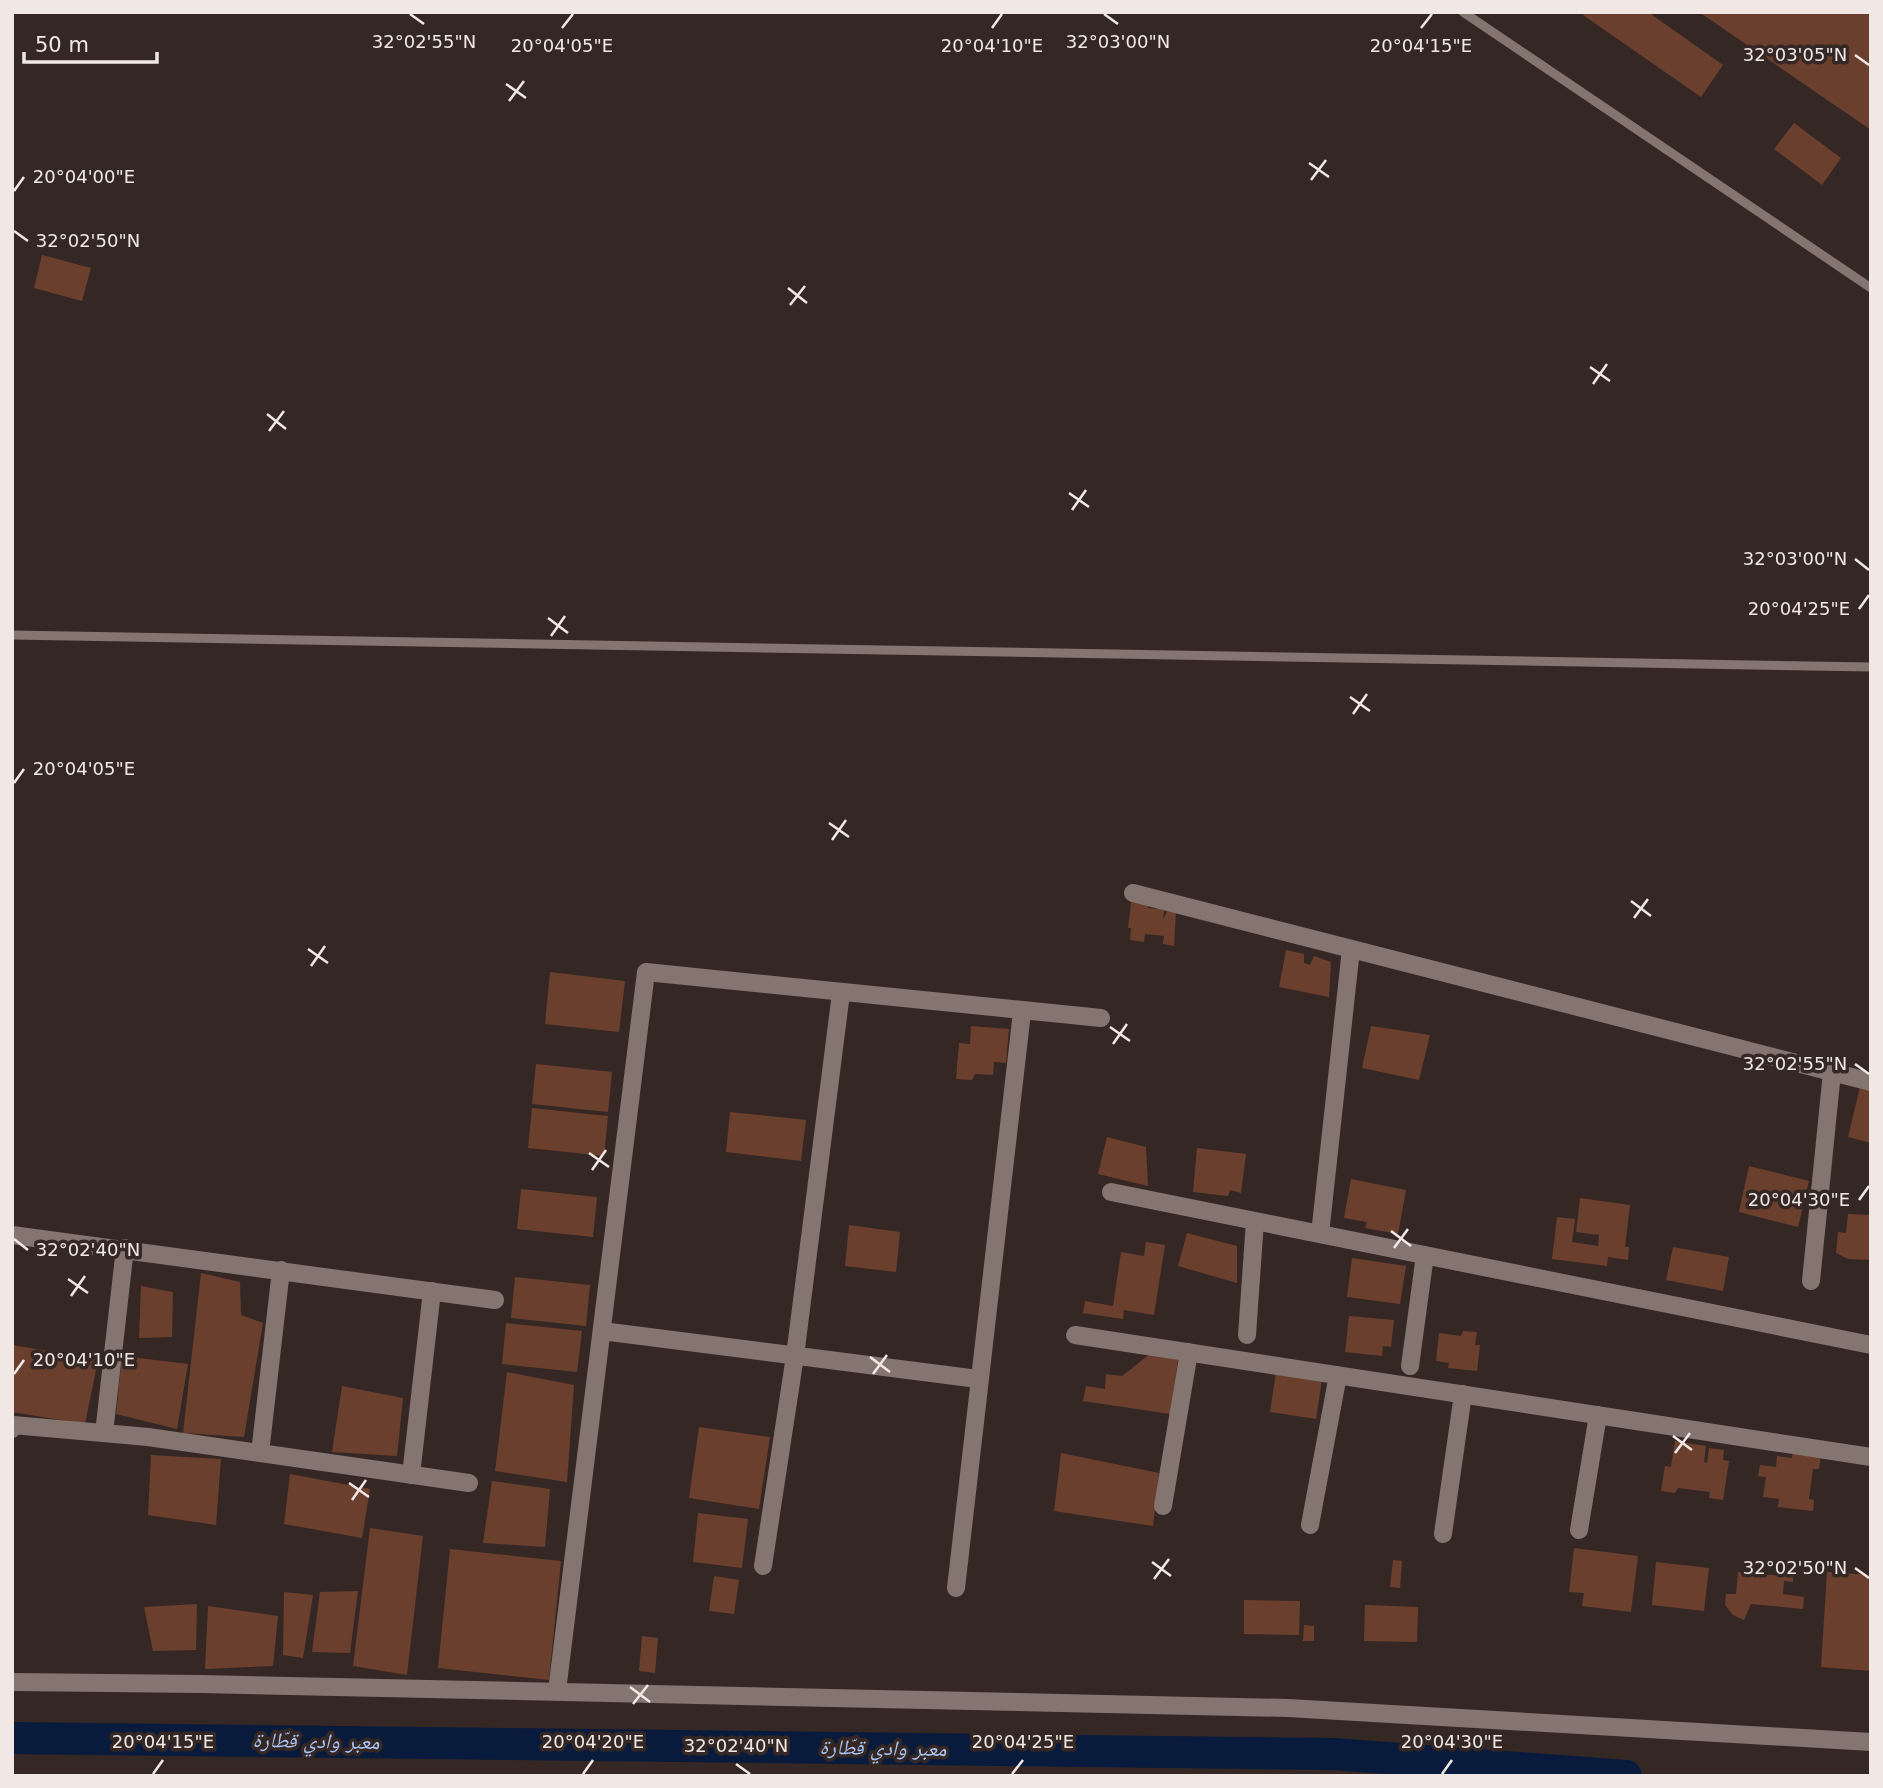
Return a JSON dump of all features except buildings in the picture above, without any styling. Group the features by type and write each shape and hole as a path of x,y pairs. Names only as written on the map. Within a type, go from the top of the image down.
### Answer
{"street":[{"path":"1133,893 1871,1082"},
{"path":"1320,1234 1351,949"},
{"path":"557,1691 646,972 1101,1018"},
{"path":"763,1566 795,1356 841,993"},
{"path":"956,1588 1022,1012"},
{"path":"1811,1281 1832,1072"},
{"path":"1111,1192 1871,1345"},
{"path":"1247,1335 1255,1221"},
{"path":"12,1235 125,1248 495,1300"},
{"path":"104,1433 125,1248"},
{"path":"1410,1366 1425,1255"},
{"path":"260,1453 281,1270"},
{"path":"411,1475 432,1291"},
{"path":"602,1331 978,1379"},
{"path":"1075,1335 1871,1457"},
{"path":"1163,1506 1189,1352"},
{"path":"1310,1525 1338,1375"},
{"path":"1443,1534 1462,1394"},
{"path":"1579,1530 1598,1415"},
{"path":"13,1426 104,1433 469,1483"},
{"path":"12,1682 1289,1708 1871,1742"}],"lane":[{"path":"1463,12 1871,288"},
{"path":"12,635 1871,667"}],"waterway":[{"name":"معبر وادي قطّارة","path":"12,1738 1334,1754 1626,1776"}]}
